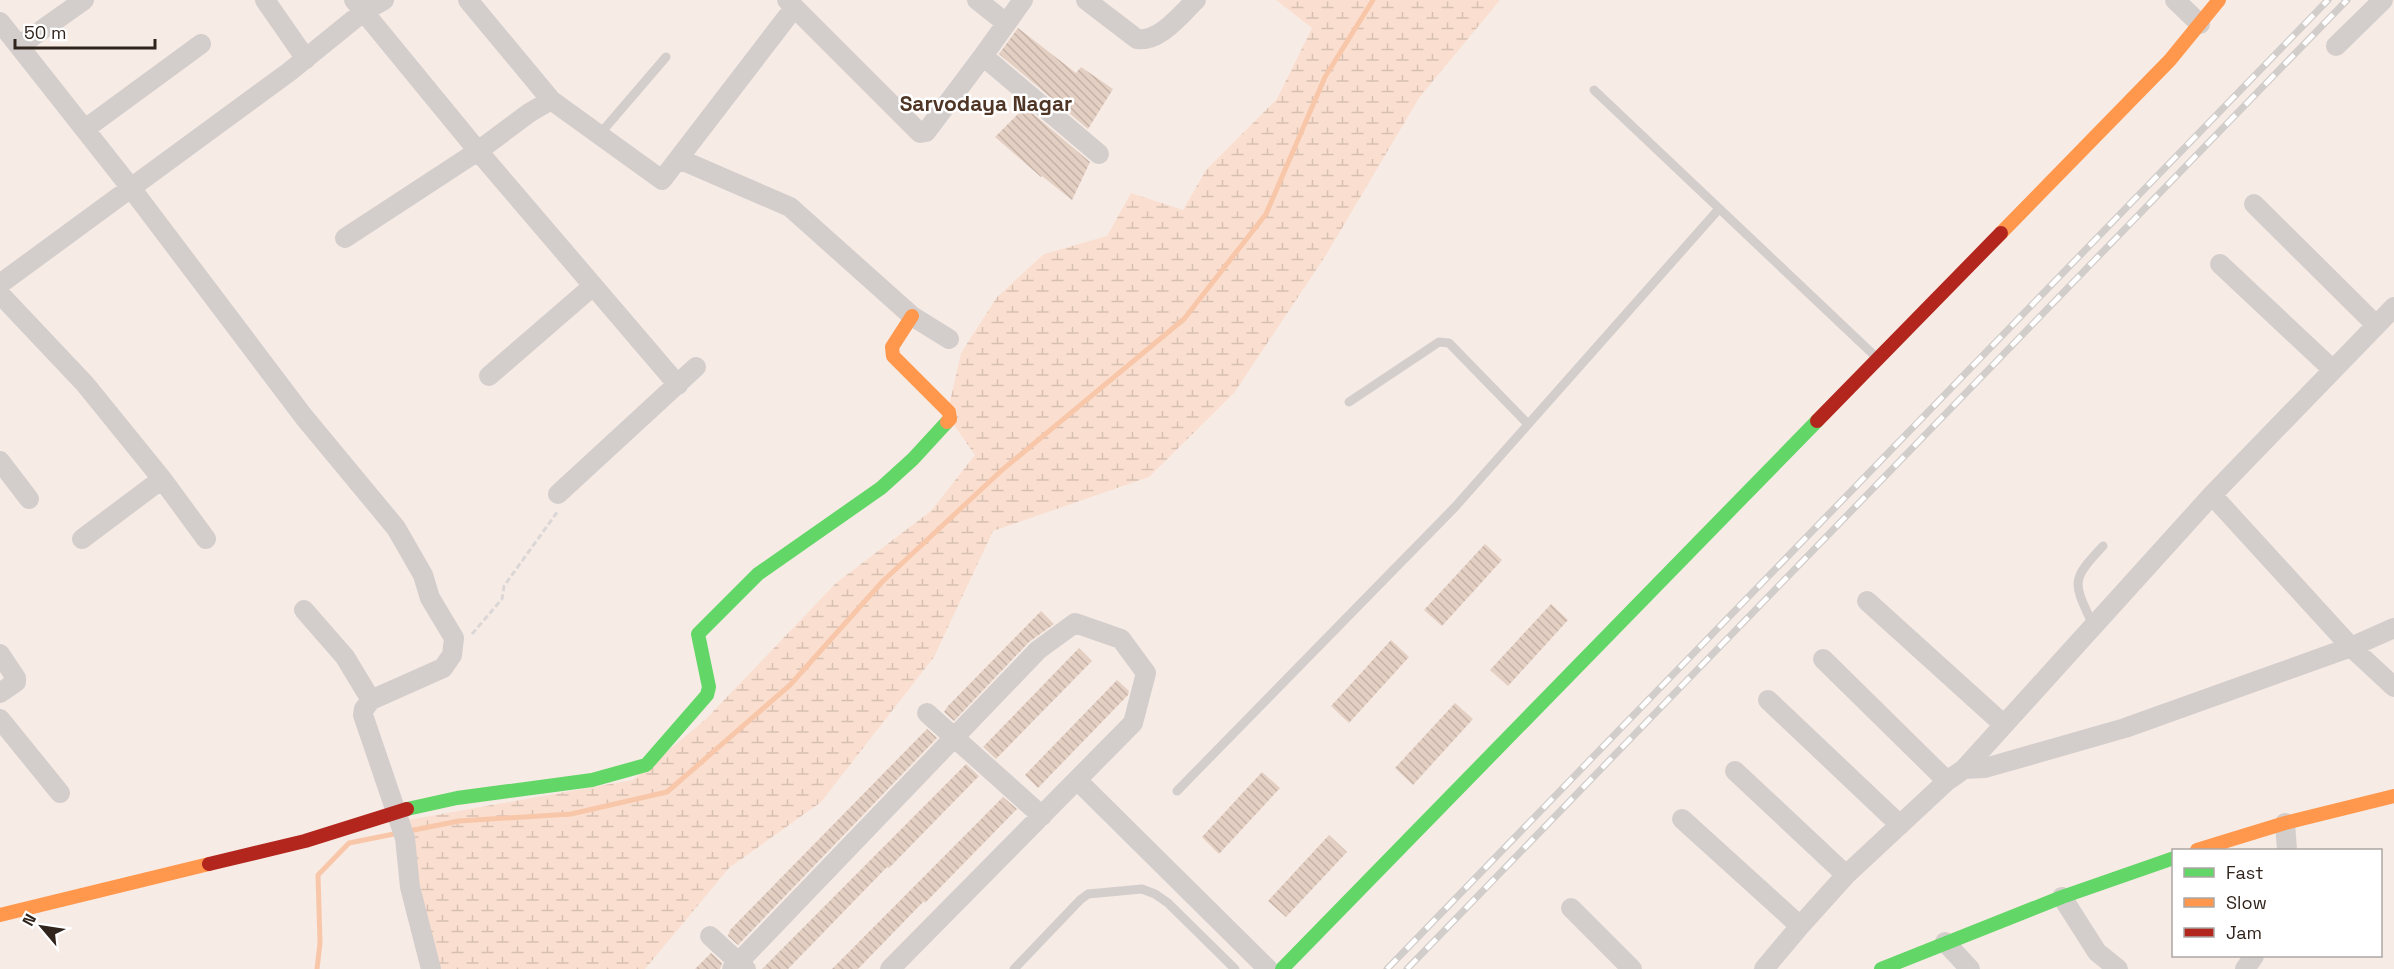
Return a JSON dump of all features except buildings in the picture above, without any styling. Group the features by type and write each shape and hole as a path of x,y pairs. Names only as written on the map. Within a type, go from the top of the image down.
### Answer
{"street":[{"path":"19,46 84,0"},
{"path":"265,0 306,59"},
{"path":"206,538 162,479 2,280 306,59 358,6 384,0"},
{"path":"468,0 551,100 662,180 791,4 923,134 1023,0"},
{"path":"976,0 1006,23"},
{"path":"1086,0 1137,39 1146,40 1155,37 1196,0"},
{"path":"2175,0 2200,24"},
{"path":"1282,969 2170,60 2219,0"},
{"path":"2336,46 2383,0"},
{"path":"358,6 478,151 678,385"},
{"path":"0,22 131,188 304,417 396,528 423,575 430,598 454,638 452,655 443,668 371,700 364,709 363,715 405,838 410,887 431,969"},
{"path":"85,129 201,44"},
{"path":"982,56 1099,154"},
{"path":"345,238 551,100"},
{"path":"679,159 790,207 912,316 949,339"},
{"path":"2254,204 2376,326"},
{"path":"2220,264 2333,370"},
{"path":"489,376 593,286"},
{"path":"1764,969 1846,875 1947,781 1964,769 2212,495 2394,307"},
{"path":"0,915 305,841 457,798 592,780 646,765 707,695 709,687 698,634 758,574 881,488 913,459 950,420 949,412 893,356 892,347 912,316"},
{"path":"558,494 696,367"},
{"path":"0,461 29,499"},
{"path":"82,539 162,479"},
{"path":"2212,495 2351,647 2394,687"},
{"path":"1867,601 2003,724"},
{"path":"304,610 345,657 371,700"},
{"path":"710,936 739,967 1038,650 1075,623 1121,639 1146,674 1133,723 890,969"},
{"path":"1964,769 1985,768 2126,728 2351,647 2394,628"},
{"path":"0,654 16,678 16,682 0,693"},
{"path":"1823,658 1947,781"},
{"path":"1768,700 1900,825"},
{"path":"927,713 1042,816"},
{"path":"0,718 60,793"},
{"path":"1735,771 1846,875"},
{"path":"1077,780 1268,969"},
{"path":"2200,849 2285,823 2394,796"},
{"path":"1682,819 1800,926"},
{"path":"2285,823 2287,849"},
{"path":"1881,969 2062,897 2172,859"},
{"path":"2062,897 2097,952 2118,969"},
{"path":"1571,908 1632,969"},
{"path":"1945,942 1970,969"}],"lane":[{"path":"599,135 666,57"},
{"path":"1594,90 1718,210 1878,359"},
{"path":"1178,791 1455,507 1718,210"},
{"path":"1349,402 1439,342 1444,341 1449,343 1528,424"},
{"path":"2093,625 2080,597 2077,577 2082,568 2103,546"},
{"path":"1014,969 1088,894 1142,889 1168,903 1235,969"}],"path":[{"path":"454,638 469,638 502,599 504,586 558,514 558,494"}],"green space":[{"path":"1276,0 1500,0 1419,98 1326,255 1234,393 1149,477 993,531 934,657 821,802 729,868 645,969 440,969 416,879 408,820 633,780 706,719 836,583 931,511 975,455 947,415 961,353 997,297 1044,254 1107,236 1131,193 1183,210 1206,170 1277,99 1312,28"}],"waterway":[{"path":"317,969 320,943 318,875 349,843 459,821 571,814 667,792 790,685 883,581 1002,470 1184,319 1266,214 1325,77 1373,0"}],"railway":[{"path":"1387,969 2328,0"},
{"path":"1407,969 2347,0"}],"traffic: fast":[{"path":"1282,969 1817,421"},
{"path":"407,809 457,798 592,780 646,765 707,695 709,687 698,634 758,574 881,488 913,459 947,422"},
{"path":"1881,969 2062,897 2172,859"}],"traffic: slow":[{"path":"2001,233 2170,60 2219,0"},
{"path":"912,316 892,347 893,356 949,412 950,419 947,422"},
{"path":"2200,849 2285,823 2394,796"},
{"path":"0,915 209,864"}],"traffic: jam":[{"path":"1817,421 2001,233"},
{"path":"209,864 305,841 407,809"}],"district":[{"name":"Sarvodaya Nagar","path":"986,104"}]}
